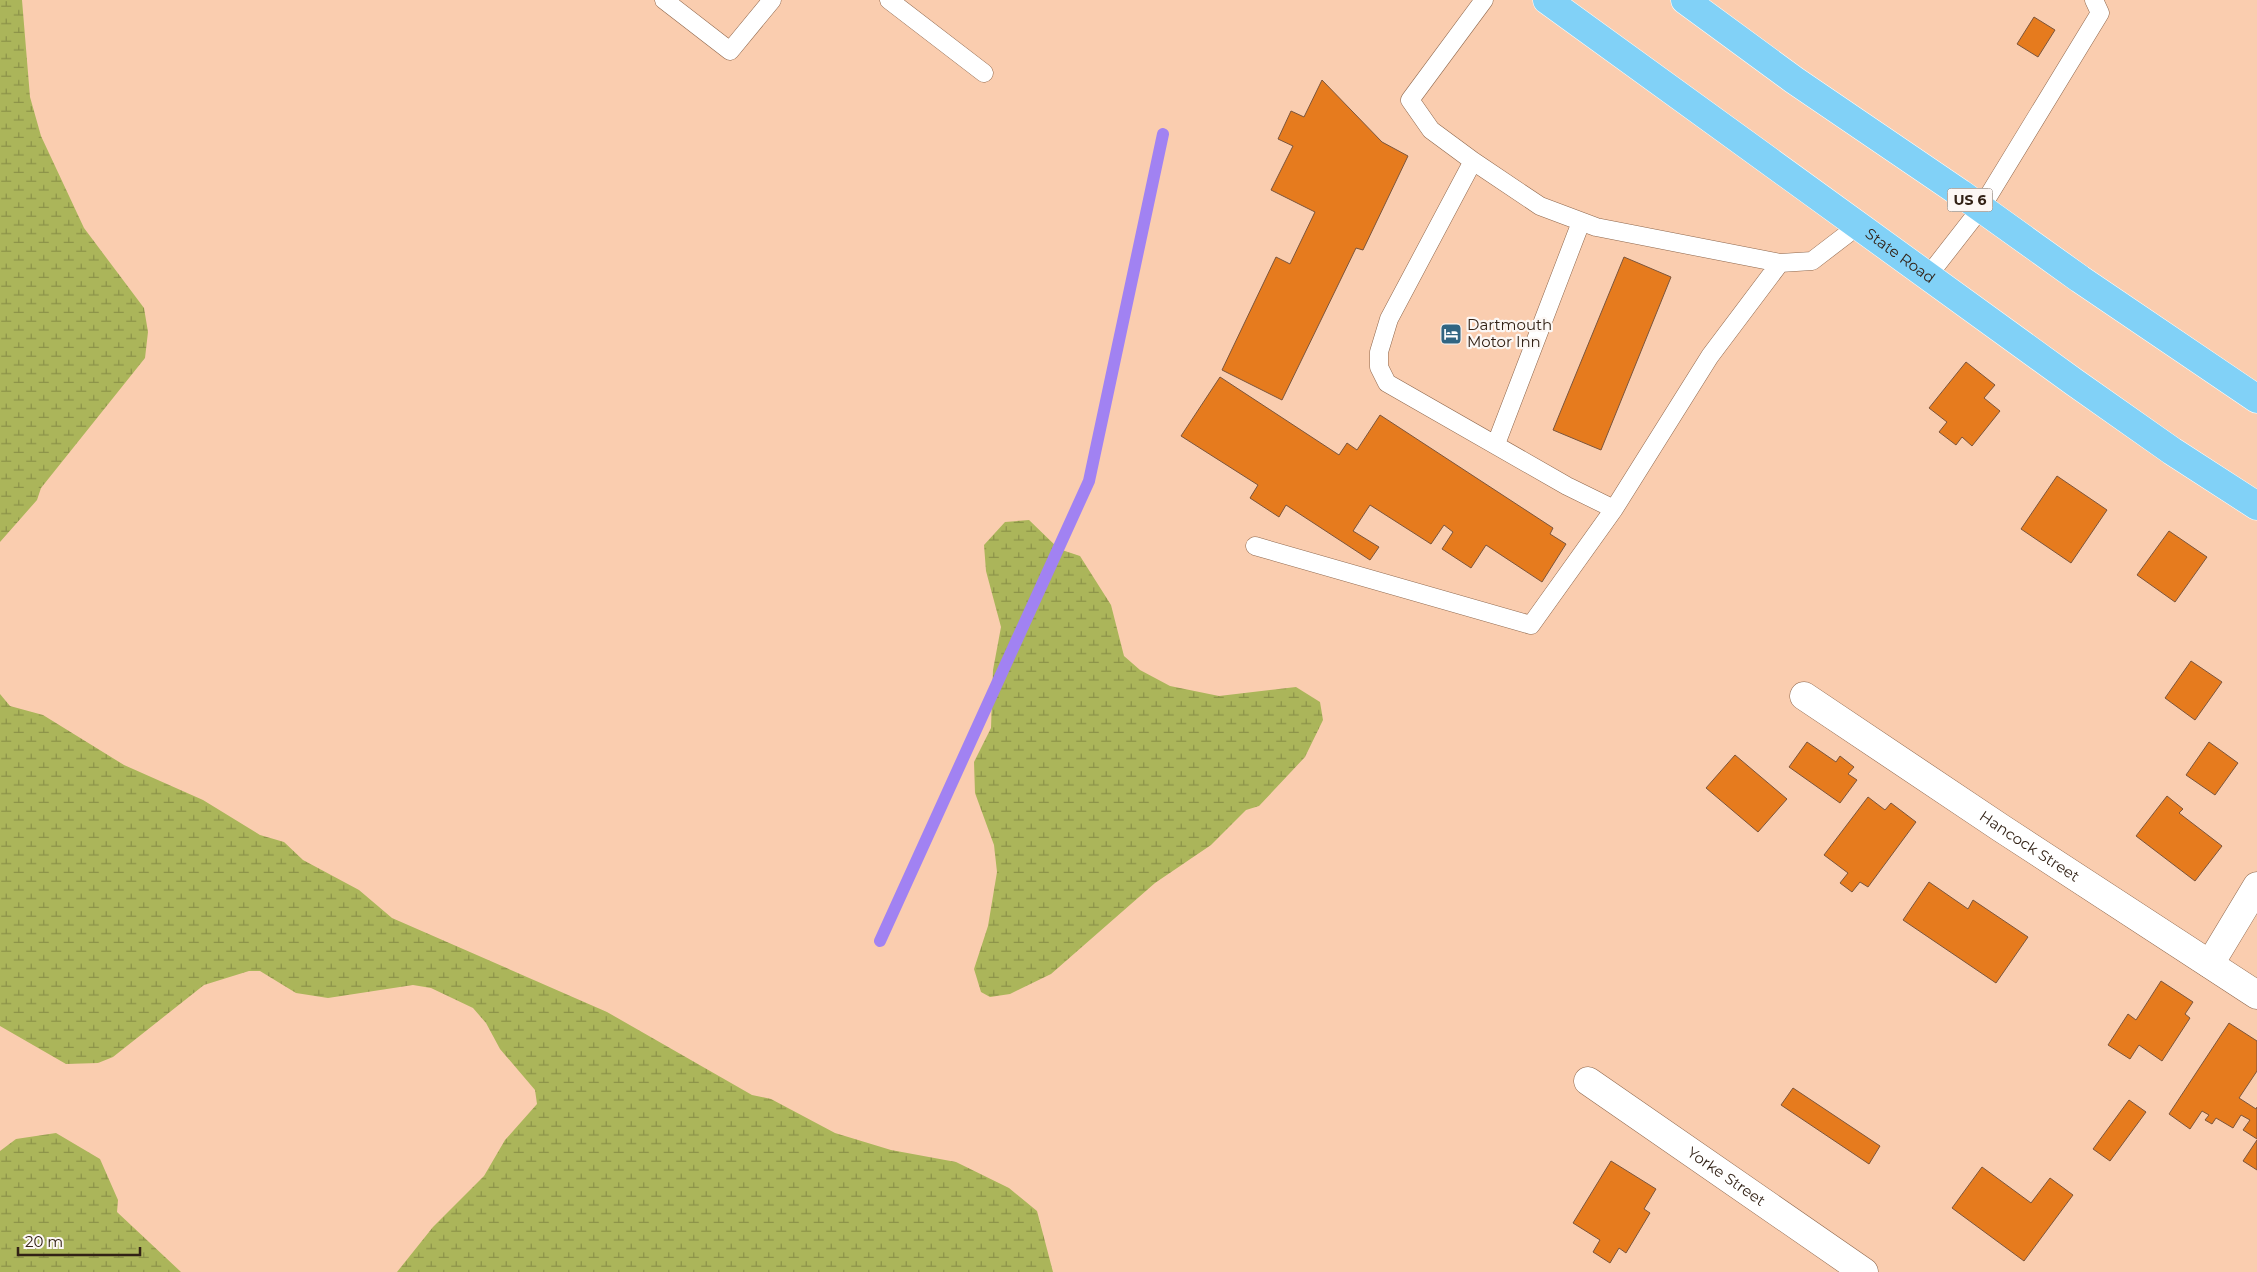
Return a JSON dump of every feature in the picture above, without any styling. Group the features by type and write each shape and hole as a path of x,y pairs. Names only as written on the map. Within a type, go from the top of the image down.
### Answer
{"main road":[{"name":"State Road","path":"1547,0 1860,225 2082,388 2172,451 2257,506"},
{"name":"US 6","path":"1684,0 1794,80 1981,208 2080,279 2257,399"}],"street":[{"name":"Hancock Street","path":"1804,696 2001,828 2257,995"},
{"path":"2210,964 2257,886"},
{"name":"Yorke Street","path":"1588,1081 1864,1272"}],"lane":[{"path":"664,0 730,51 772,0"},
{"path":"889,0 984,73"},
{"path":"1484,0 1410,100 1431,130 1540,206 1596,227 1780,263 1812,262 1860,225"},
{"path":"1928,276 1981,208 2100,13 2094,0"},
{"path":"1473,160 1389,319 1379,352 1379,367 1387,383 1568,486 1614,509"},
{"path":"1496,444 1581,222"},
{"path":"1255,546 1531,624 1614,509 1710,356 1780,263"}],"green space":[{"path":"0,0 22,0 30,97 41,136 84,228 144,308 148,332 145,358 41,488 37,500 0,542"},
{"path":"1029,520 1059,549 1080,556 1111,605 1124,656 1140,670 1170,686 1219,696 1296,687 1320,702 1323,720 1305,757 1259,806 1246,810 1211,845 1155,883 1051,974 1010,994 990,997 981,992 974,969 988,926 997,872 994,845 975,793 974,762 991,728 993,670 1001,627 986,571 984,545 1005,522"},
{"path":"0,694 10,706 43,715 124,765 203,800 260,835 284,842 303,860 359,890 392,918 607,1012 752,1095 771,1099 835,1133 891,1150 956,1162 1009,1188 1037,1211 1053,1272 397,1272 433,1227 484,1176 505,1140 537,1104 535,1090 500,1049 486,1023 473,1008 431,988 413,985 328,998 296,993 260,971 249,971 204,985 113,1057 98,1063 66,1064 0,1026"},
{"path":"56,1133 100,1159 118,1200 117,1212 181,1272 0,1272 0,1151 16,1139"}],"building":[{"path":"2034,17 2055,30 2038,57 2017,44"},
{"path":"1322,80 1382,142 1408,156 1363,250 1356,248 1282,400 1222,370 1276,257 1290,264 1315,212 1271,190 1293,146 1278,139 1291,111 1304,117"},
{"path":"1624,257 1671,277 1601,450 1553,430"},
{"path":"1966,362 1995,385 1984,398 2000,411 1972,446 1962,437 1956,445 1939,432 1947,422 1929,408"},
{"path":"1220,377 1339,455 1347,443 1357,450 1380,415 1553,528 1550,534 1566,544 1542,582 1486,545 1471,568 1442,549 1453,532 1444,525 1431,544 1370,505 1353,531 1379,547 1370,560 1286,505 1279,517 1250,498 1258,485 1181,436"},
{"path":"2057,476 2107,510 2071,563 2021,529"},
{"path":"2169,531 2207,557 2175,602 2137,575"},
{"path":"2191,661 2222,682 2195,720 2165,698"},
{"path":"1807,742 1836,762 1840,756 1854,767 1848,774 1857,780 1840,803 1789,767"},
{"path":"2209,742 2238,763 2215,795 2186,775"},
{"path":"1735,755 1787,799 1758,832 1706,788"},
{"path":"2167,796 2183,809 2179,813 2222,846 2195,881 2136,836"},
{"path":"1868,797 1885,810 1891,803 1916,822 1868,887 1860,882 1852,892 1840,883 1848,873 1824,855"},
{"path":"1929,882 1968,909 1973,900 2028,937 1996,983 1903,920"},
{"path":"2161,981 2193,1002 2185,1014 2190,1018 2162,1061 2139,1045 2130,1059 2108,1045 2128,1014 2136,1020"},
{"path":"2229,1023 2257,1041 2257,1071 2239,1098 2256,1109 2257,1107 2257,1139 2243,1130 2250,1120 2241,1115 2233,1128 2216,1118 2212,1124 2205,1120 2209,1115 2202,1111 2190,1129 2169,1114"},
{"path":"1793,1088 1880,1146 1869,1164 1781,1105"},
{"path":"2129,1100 2146,1112 2110,1161 2093,1149"},
{"path":"2257,1140 2257,1170 2243,1161"},
{"path":"1611,1161 1656,1189 1644,1209 1650,1213 1626,1253 1619,1248 1610,1263 1593,1252 1600,1240 1573,1223"},
{"path":"1982,1167 2031,1203 2050,1178 2073,1195 2024,1261 1952,1208"}],"waterway":[{"path":"880,941 1089,481 1163,134"}],"place":[{"name":"Dartmouth Motor Inn","path":"1451,334"}]}
